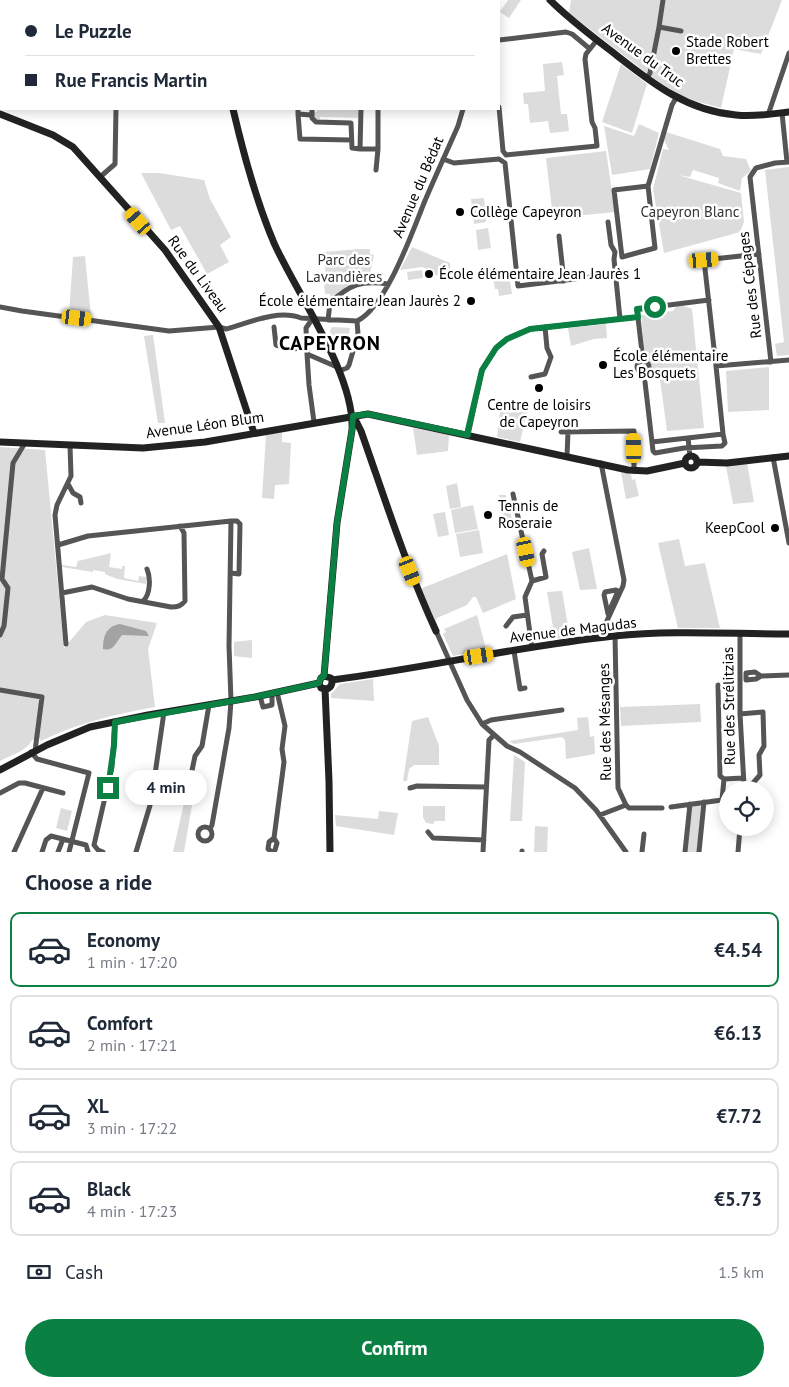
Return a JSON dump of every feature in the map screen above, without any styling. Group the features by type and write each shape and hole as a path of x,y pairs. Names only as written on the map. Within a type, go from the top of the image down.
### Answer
{"street":[{"name":"Avenue du Truc","path":"550,0 597,40 676,98 720,113 735,115 785,113"},
{"path":"647,78 650,73 663,0"},
{"path":"659,28 681,31"},
{"path":"500,40 566,32 572,34 590,49"},
{"path":"499,110 503,152 506,155 597,146 596,128 592,122 585,59 597,40"},
{"path":"768,115 787,66 789,53"},
{"path":"648,186 614,190 622,257 656,248 648,186 672,105 676,98"},
{"path":"100,177 115,164 116,110"},
{"path":"233,110 266,223 285,266 338,369 353,416 361,431 418,591 467,700 482,724 507,746 552,772 575,788 600,815 626,852"},
{"path":"360,148 361,110"},
{"path":"376,170 378,110"},
{"name":"Avenue du Bédat","path":"357,321 365,317 372,309 388,284 414,230 458,126 463,110"},
{"path":"351,140 300,139 298,112 312,112 312,118 316,122 351,123 352,148 378,149"},
{"name":"Rue des Cépages","path":"771,362 750,177 756,168 788,162 785,113"},
{"name":"Rue du Liveau","path":"0,114 66,142 78,152 165,250 219,327 254,433"},
{"path":"443,158 454,163 499,159 505,163 518,286 615,274"},
{"path":"608,222 611,245 615,252 615,274 620,318"},
{"path":"559,236 564,281"},
{"path":"645,382 653,451 655,453 722,446 724,443 704,260 759,254"},
{"path":"322,337 323,328 328,320 330,303 358,283 374,282 388,284"},
{"path":"643,361 637,309 709,300"},
{"path":"0,307 169,332 219,327 226,329 268,317 293,315 301,318 357,321 358,334 349,365 346,368 338,369 307,351 276,345 274,327"},
{"path":"468,435 482,370 496,348 507,339 530,329 638,317"},
{"path":"313,318 306,328 309,385 314,422"},
{"path":"531,377 545,374 551,358 547,348 545,327"},
{"path":"716,366 789,360"},
{"name":"Avenue Léon Blum","path":"0,442 143,448 200,443 368,414 634,471 655,470 685,463"},
{"path":"319,683 324,673 337,523 353,416"},
{"path":"561,432 634,431 634,471"},
{"path":"567,456 568,432"},
{"path":"652,442 723,434"},
{"path":"688,438 690,456 685,463 691,468 696,466 697,462"},
{"path":"350,445 360,442 367,448"},
{"path":"0,635 4,626 8,588 2,579 12,467 25,443"},
{"path":"66,644 55,510 72,472 70,445"},
{"path":"690,456 695,457 697,462"},
{"path":"697,462 727,462 789,456"},
{"path":"773,457 789,543"},
{"path":"601,464 624,574 623,586 606,623"},
{"path":"68,484 73,493 80,497 81,503"},
{"path":"513,494 532,581 525,597 532,648"},
{"path":"58,545 88,536 231,521 240,524 239,574 231,573"},
{"path":"210,829 229,728 231,701 229,646 231,521"},
{"path":"62,594 92,586 128,599 144,600 178,607 186,601 184,533 180,526"},
{"path":"532,581 546,577 542,554 544,551"},
{"path":"144,600 147,597 150,576 146,569"},
{"name":"Rue des Mésanges","path":"623,586 600,591 606,623 612,636 618,788 626,805"},
{"path":"506,626 513,617 527,615"},
{"name":"Rue des Strélitzias","path":"740,634 740,714 743,781"},
{"name":"Avenue de Magudas","path":"332,680 612,636 789,634"},
{"path":"514,651 520,689 526,688"},
{"path":"324,673 332,680 331,686 325,689"},
{"path":"761,676 789,675"},
{"path":"319,683 325,689"},
{"path":"0,770 33,752 83,730 164,712 260,696 319,683"},
{"path":"718,685 720,776 724,779"},
{"path":"325,689 330,852"},
{"path":"0,690 42,697 33,752 34,757 89,773 69,852"},
{"path":"260,696 263,707 268,707 272,705 275,693"},
{"path":"274,838 284,762 282,749 286,726 275,693"},
{"path":"189,785 195,756 202,746 209,704"},
{"path":"482,724 491,720 562,710"},
{"path":"136,852 151,802 164,712"},
{"path":"740,714 763,712 764,746 759,755 760,775 755,781"},
{"path":"103,852 94,845 112,767 115,722"},
{"path":"483,852 489,740 494,735"},
{"name":"Rue des Strélitzias","path":"671,807 722,800 724,779 743,778"},
{"path":"0,793 19,783 63,794"},
{"path":"410,788 417,786 486,787"},
{"path":"14,852 42,788"},
{"path":"699,852 704,802"},
{"path":"685,852 690,804"},
{"path":"600,815 626,805 629,808 662,808"},
{"path":"428,832 433,838 484,840"},
{"path":"642,852 644,834"},
{"path":"42,852 48,838 51,836 86,845 88,852"},
{"path":"738,852 739,836"},
{"path":"58,852 63,839"}],"green space":[{"path":"508,0 521,0 509,18 500,12"},
{"name":"Stade Robert Brettes","path":"571,0 782,0 761,54 734,49 721,108 688,99 666,88 569,13"},
{"path":"562,62 564,75 557,76 561,114 567,114 569,131 550,133 548,121 530,123 528,104 524,104 523,93 545,91 543,64"},
{"path":"621,64 647,84 632,133 602,122"},
{"path":"317,110 361,110 361,118 320,117 320,121 314,116 314,112 317,112"},
{"path":"639,124 659,133 650,169 612,175 604,126 634,136"},
{"name":"Capeyron Blanc","path":"666,132 720,149 723,156 746,159 751,171 742,178 740,191 718,183 719,178 693,170 690,177 678,175 741,193 744,222 740,232 664,253 653,189 663,149 669,150 663,138"},
{"path":"606,151 615,212 553,218 546,158"},
{"path":"789,167 789,355 777,356 775,344 784,342 765,170"},
{"path":"141,173 159,173 204,180 210,199 231,237 220,245 229,262 207,274 180,226 171,230"},
{"path":"484,198 486,222 474,224 471,199"},
{"path":"488,228 491,248 478,250 476,230"},
{"path":"412,247 450,263 450,273 430,276 428,269 422,267 400,270"},
{"name":"Parc des Lavandières","path":"370,249 370,254 374,255 369,279 358,281 330,299 330,294 325,294 324,252"},
{"path":"85,256 91,317 69,314 73,257"},
{"path":"508,269 512,294 499,296 498,289 495,289 493,278 497,277 496,271"},
{"path":"422,270 423,278 408,280 407,272"},
{"path":"678,304 692,309 704,428 667,431 659,372 650,373 649,363 645,357 641,315 673,311"},
{"path":"606,324 607,338 594,339 571,346 568,328"},
{"path":"332,327 350,328 347,344 335,343 330,331"},
{"path":"153,335 165,423 158,423 144,336"},
{"path":"769,367 769,410 728,412 726,371"},
{"path":"500,412 527,412 520,442 497,437"},
{"path":"413,428 449,435 448,451 417,455"},
{"path":"282,432 282,442 291,443 289,484 275,485 274,499 262,498 266,435"},
{"path":"0,447 45,450 64,648 86,622 105,615 157,623 148,649 155,707 97,720 41,741 39,738 32,740 23,750 0,761"},
{"path":"747,463 754,502 733,504 726,466"},
{"path":"621,472 631,474 632,480 635,479 639,496 626,499"},
{"path":"457,483 461,507 450,509 446,486"},
{"path":"499,495 506,495 513,523 505,524"},
{"path":"473,505 478,529 455,533 451,510"},
{"path":"445,512 449,535 438,537 433,514"},
{"path":"479,530 483,553 460,557 456,534"},
{"path":"679,539 685,566 705,563 720,628 678,628 658,543"},
{"path":"589,548 597,589 580,590 572,552"},
{"path":"111,553 109,567 122,569 122,566 125,566 124,578 138,581 139,576 146,577 146,584 117,579 105,574 105,572 62,567 62,565 76,567 78,561"},
{"path":"507,554 516,599 483,613 476,597 473,597 467,605 437,618 436,621 420,589"},
{"path":"562,591 570,637 555,639 547,592"},
{"path":"477,615 486,649 453,656 443,634 446,632 444,629"},
{"path":"252,640 252,658 234,656 234,642"},
{"path":"373,679 374,701 331,698 331,694 340,684"},
{"path":"700,704 701,722 621,726 620,707"},
{"path":"428,717 439,746 439,765 414,765 409,769 407,781 403,781 412,721"},
{"path":"588,717 590,737 594,736 595,754 566,759 565,740 562,737 514,744 509,741 578,730 577,718"},
{"path":"514,755 525,762 522,821 510,821"},
{"path":"184,803 192,805 184,852 173,852"},
{"path":"699,804 701,806 697,852 687,852 692,807"},
{"path":"423,806 445,806 445,821 435,821 433,824 426,823 423,817"},
{"path":"61,808 72,811 67,831 56,828"},
{"path":"379,811 398,813 394,835 336,826 335,815 378,819"},
{"path":"535,826 548,827 547,852 534,852"}],"shaded area":[{"path":"120,624 146,631 149,636 122,635 112,648 103,649 108,630"}],"place":[{"name":"Stade Robert Brettes","path":"676,51"},
{"name":"Collège Capeyron","path":"460,212"},
{"name":"École élémentaire Jean Jaurès 1","path":"429,274"},
{"name":"École élémentaire Jean Jaurès 2","path":"471,301"},
{"name":"École élémentaire Les Bosquets","path":"603,365"},
{"name":"Centre de loisirs de Capeyron","path":"539,388"},
{"name":"Tennis de Roseraie","path":"488,515"},
{"name":"KeepCool","path":"775,528"}],"district":[{"name":"CAPEYRON","path":"330,343"}],"route":[{"path":"108,788 112,767 115,722 255,697 319,683 322,676 324,676 337,523 353,416 368,414 468,435 482,370 496,348 507,339 519,332 530,329 638,317 637,309 655,307"}]}
